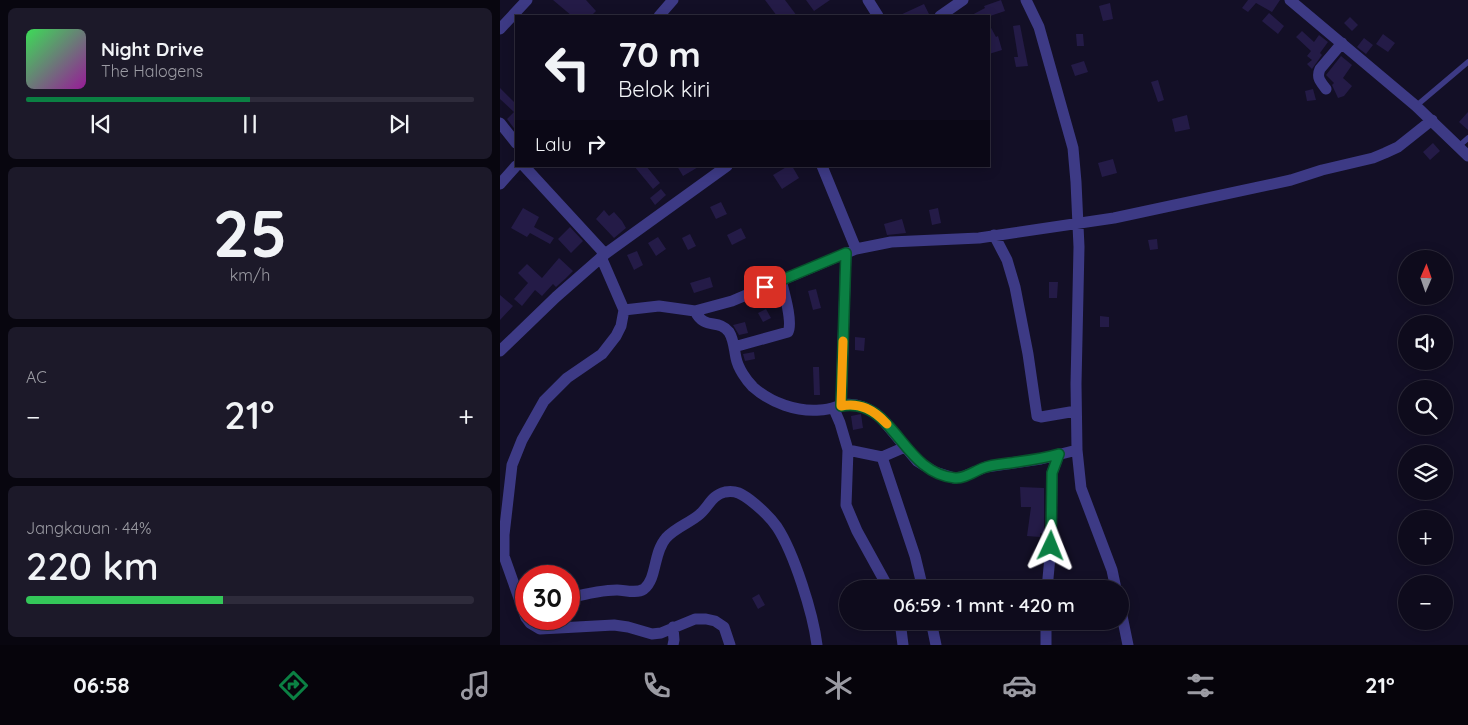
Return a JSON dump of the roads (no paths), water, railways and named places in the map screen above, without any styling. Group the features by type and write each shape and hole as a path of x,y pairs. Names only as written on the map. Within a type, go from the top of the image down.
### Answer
{"street":[{"path":"500,29 527,0"},
{"path":"660,15 674,0"},
{"path":"868,0 877,15"},
{"path":"941,15 962,0"},
{"path":"1026,0 1039,28 1072,148 1076,182 1079,247 1077,450 1082,488 1114,580"},
{"path":"1290,0 1432,120 1468,156"},
{"path":"1326,88 1318,79 1318,74 1342,43"},
{"path":"624,310 659,306 695,312 732,301 851,251 892,242 961,240 1114,218 1265,186 1373,158 1398,147 1432,120"},
{"path":"500,123 515,142"},
{"path":"500,184 515,167"},
{"path":"515,585 504,556 504,546 511,474 515,455 534,416 554,390 608,348 621,326 624,310 603,255 550,192 525,167"},
{"path":"500,351 603,255 726,167"},
{"path":"822,167 851,251 837,407 848,450 846,505 857,531 885,580"},
{"path":"994,236 1007,260 1015,287 1028,354 1037,416 1041,417 1076,411"},
{"path":"734,347 788,332 790,319 781,280"},
{"path":"695,312 702,321 725,327 730,335 739,368 752,386 764,395 778,403 806,410 856,405 875,412 894,431 905,447 922,465 935,472 954,478 962,477 986,467 1077,450"},
{"path":"848,450 882,458 905,447"},
{"path":"1048,580 1051,546 1052,473 1059,454"},
{"path":"882,458 915,556 921,580"},
{"path":"580,596 600,591 636,591 644,588 650,582 658,550 666,538 699,515 711,500 720,494 738,492 756,504 776,526 789,549 810,610 817,645"},
{"path":"580,626 614,625 652,634 661,633 695,618 715,621 724,627 730,645"},
{"path":"673,627 673,645"},
{"path":"901,630 903,645"},
{"path":"932,630 936,645"},
{"path":"1046,630 1046,645"},
{"path":"1125,630 1128,645"}],"lane":[{"path":"1416,106 1468,62"},
{"path":"1459,146 1468,138"}]}
